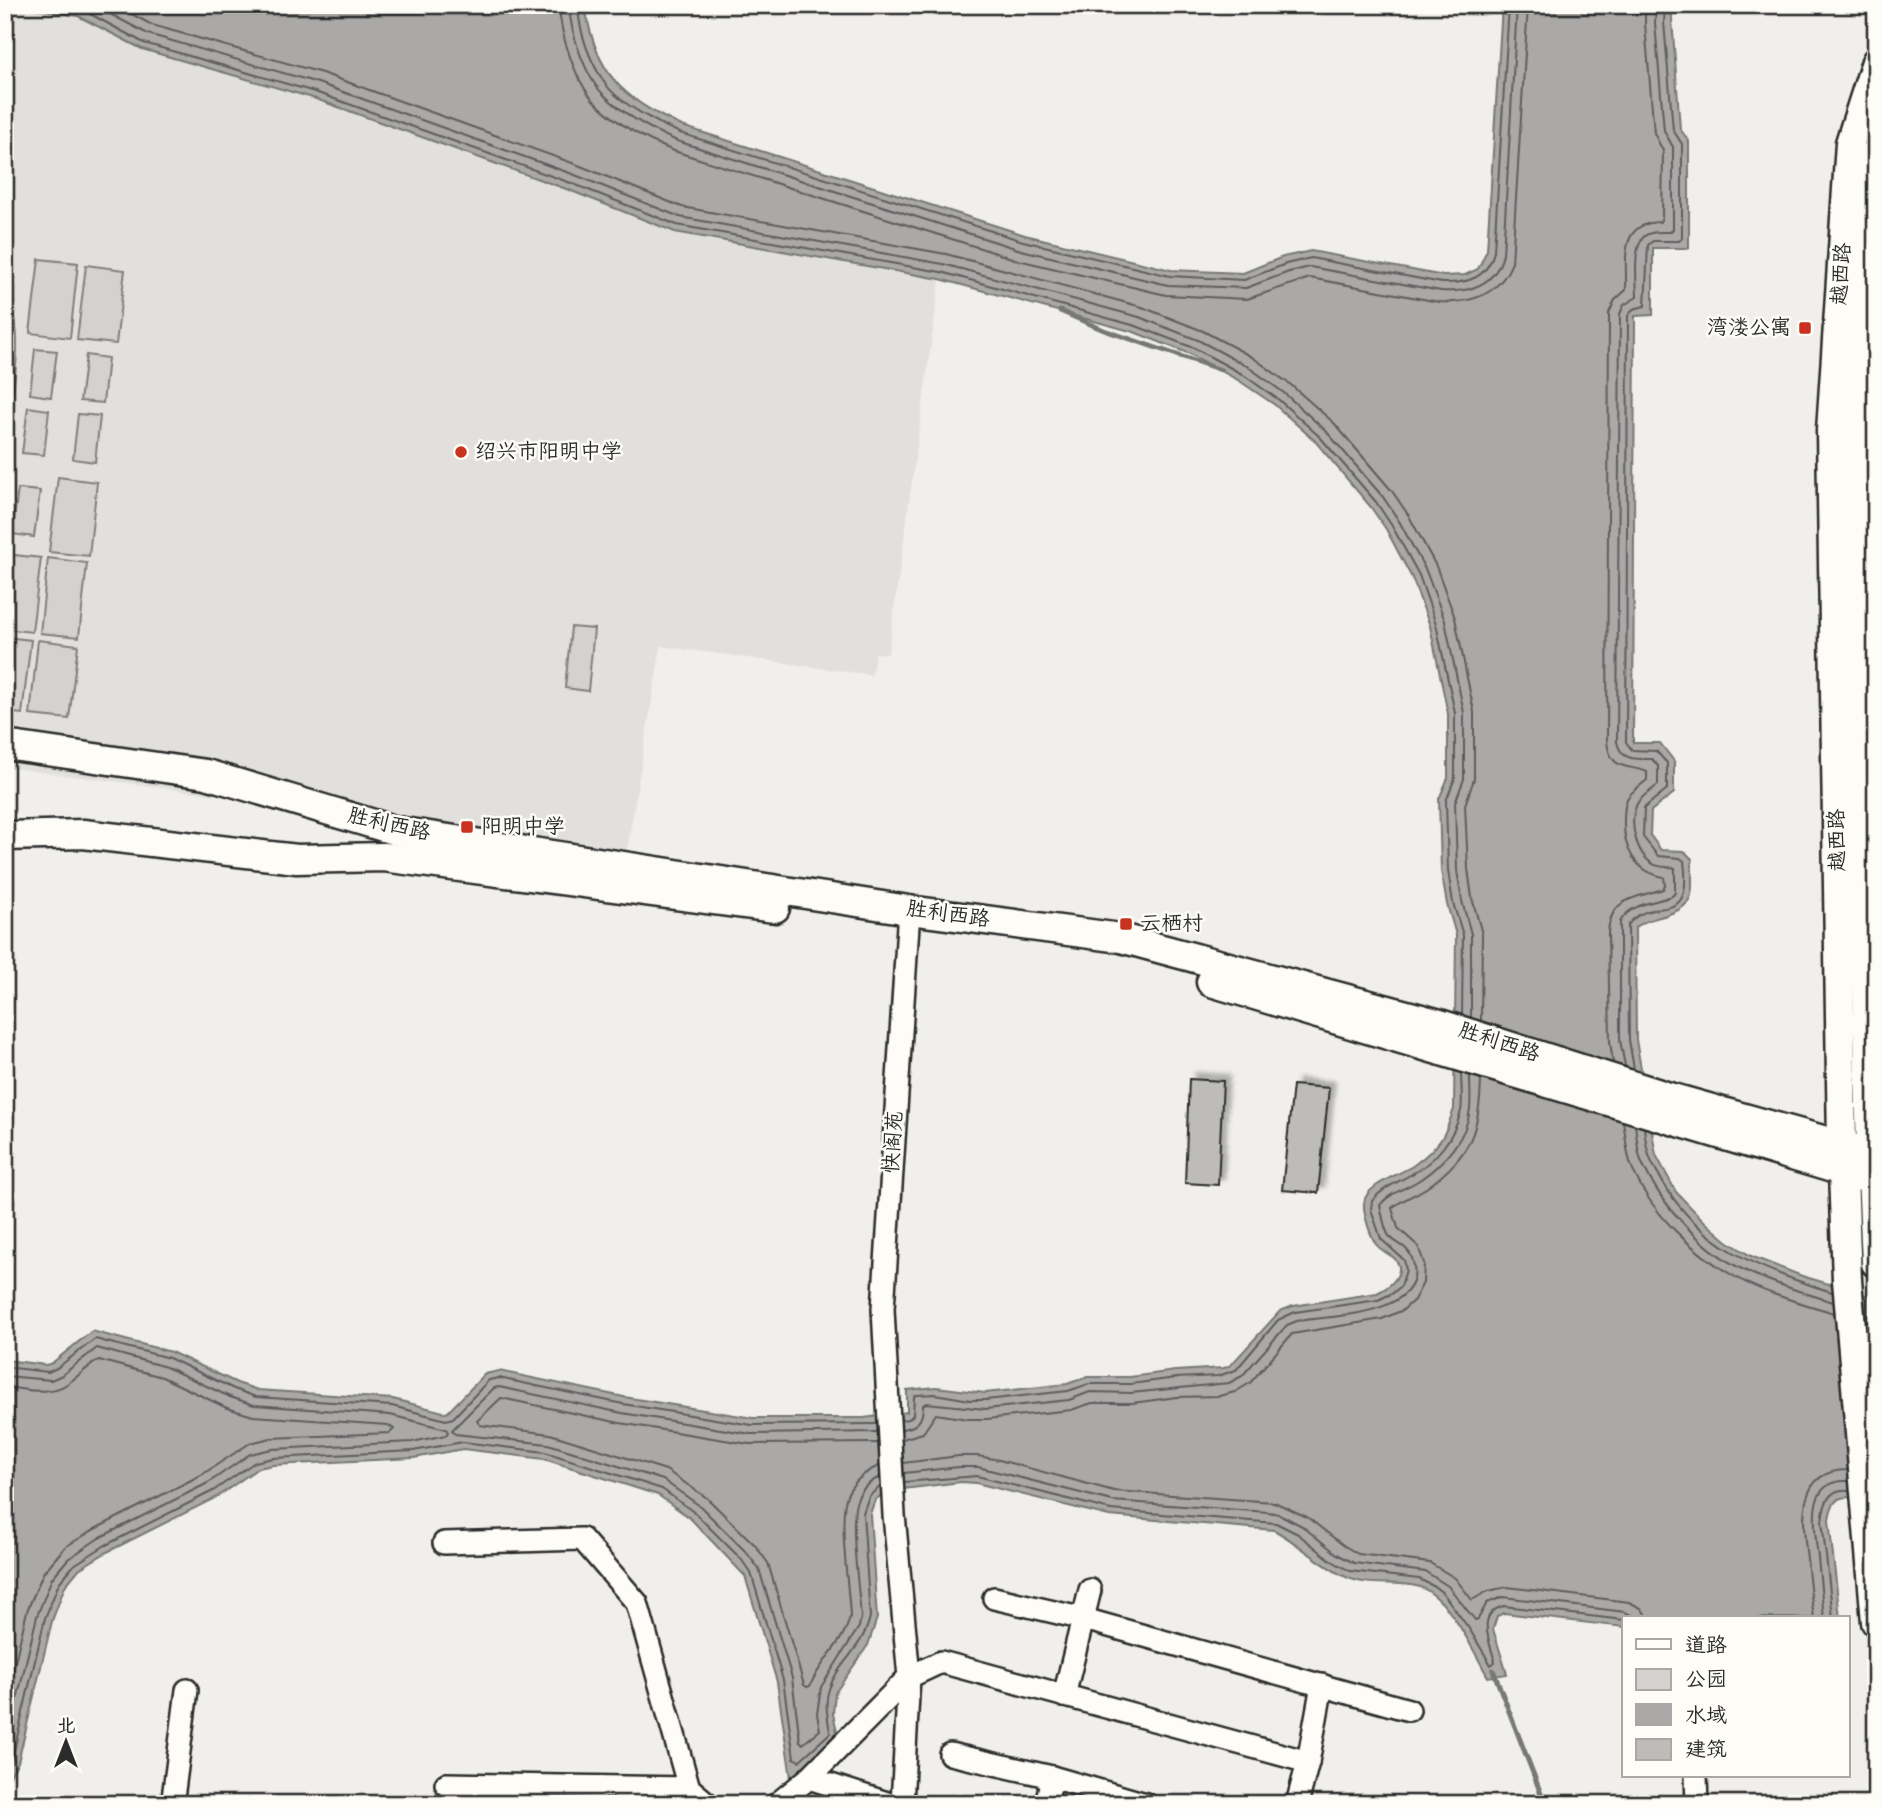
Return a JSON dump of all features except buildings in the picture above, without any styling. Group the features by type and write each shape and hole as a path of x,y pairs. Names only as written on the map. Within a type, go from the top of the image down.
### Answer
{"main road":[{"name":"越西路","path":"1876,62 1850,143 1831,431 1847,1280 1876,1622"},
{"name":"越西路","path":"1876,152 1873,159 1854,444 1876,1263"},
{"name":"胜利西路","path":"5,745 206,774 397,831 1118,953 1438,1037 1873,1167"},
{"name":"胜利西路","path":"5,836 83,834 297,859 383,856 908,918"}],"street":[{"name":"快阁苑","path":"902,1804 909,1677 894,1515 883,1309 908,918"},
{"path":"444,1543 582,1539 637,1603 689,1788 708,1804"},
{"path":"1064,1696 1090,1590"},
{"path":"994,1598 1084,1619 1409,1710"},
{"path":"777,1804 809,1778 909,1677 941,1662 1308,1762"},
{"path":"1297,1804 1308,1762 1322,1685"},
{"path":"170,1802 187,1690"},
{"path":"950,1754 1052,1777 1146,1804"},
{"path":"1046,1804 1052,1777"},
{"path":"809,1778 890,1804"},
{"path":"1696,1778 1697,1804"},
{"path":"446,1784 689,1788"}],"shaded area":[{"name":"绍兴市阳明中学","path":"5,5 78,16 142,49 313,98 569,190 675,232 940,279 888,654 875,653 872,675 661,646 627,849 5,767"}],"green space":[{"path":"39,259 78,263 70,338 30,333"},
{"path":"86,265 125,270 116,344 77,340"},
{"path":"5,291 12,307 17,344 5,440"},
{"path":"35,349 57,351 51,397 30,394"},
{"path":"86,355 108,358 103,403 80,401"},
{"path":"28,407 49,410 44,455 22,453"},
{"path":"78,414 100,416 95,462 73,459"},
{"path":"58,477 97,482 89,556 49,552"},
{"path":"18,489 40,491 34,537 12,534"},
{"path":"5,554 41,558 32,632 5,629"},
{"path":"48,558 87,563 79,637 40,633"},
{"path":"571,627 594,629 588,691 565,688"},
{"path":"5,637 31,640 22,714 5,712"},
{"path":"38,640 78,645 69,719 30,715"}],"water":[{"path":"18,5 585,5 596,49 604,66 627,93 661,116 682,126 1025,235 1171,270 1243,273 1283,257 1311,251 1444,276 1465,275 1478,269 1487,250 1502,5 1671,5 1680,129 1689,141 1689,248 1653,248 1653,315 1635,316 1633,743 1660,743 1674,761 1674,793 1651,811 1650,835 1661,850 1684,851 1692,859 1692,890 1687,903 1681,908 1635,927 1636,1040 1656,1155 1676,1192 1727,1241 1751,1256 1802,1276 1876,1298 1876,1503 1845,1497 1839,1499 1831,1510 1829,1520 1840,1616 1622,1616 1622,1627 1504,1613 1497,1616 1493,1629 1507,1674 1488,1677 1449,1611 1427,1591 1416,1586 1363,1582 1346,1577 1274,1530 1109,1516 976,1483 961,1482 887,1491 875,1500 870,1514 877,1618 868,1645 835,1693 833,1714 838,1735 791,1778 777,1682 745,1576 690,1518 658,1495 544,1459 463,1449 414,1458 273,1465 258,1468 217,1497 107,1552 79,1569 65,1586 52,1621 18,1762 5,1790 5,1360 46,1365 52,1363 92,1331 171,1352 258,1390 393,1399 447,1413 485,1374 499,1371 624,1397 753,1418 864,1418 907,1412 907,1390 936,1387 985,1393 1067,1384 1087,1377 1130,1377 1224,1368 1231,1365 1280,1311 1293,1306 1377,1293 1396,1278 1399,1268 1397,1263 1380,1248 1369,1230 1364,1203 1366,1197 1377,1185 1414,1165 1435,1147 1444,1134 1454,1109 1456,935 1441,871 1439,799 1448,778 1448,714 1430,626 1412,578 1386,529 1370,506 1315,441 1275,405 1238,380 1190,354 1134,332 940,279 675,232 569,190 313,98 142,49 78,16"}],"waterway":[{"path":"1060,311 1104,330 1221,370"},
{"path":"1493,1670 1545,1804"}],"place":[{"name":"湾溇公寓","path":"1805,328"},
{"name":"绍兴市阳明中学","path":"461,452"},
{"name":"阳明中学","path":"467,827"},
{"name":"云栖村","path":"1126,924"}]}
